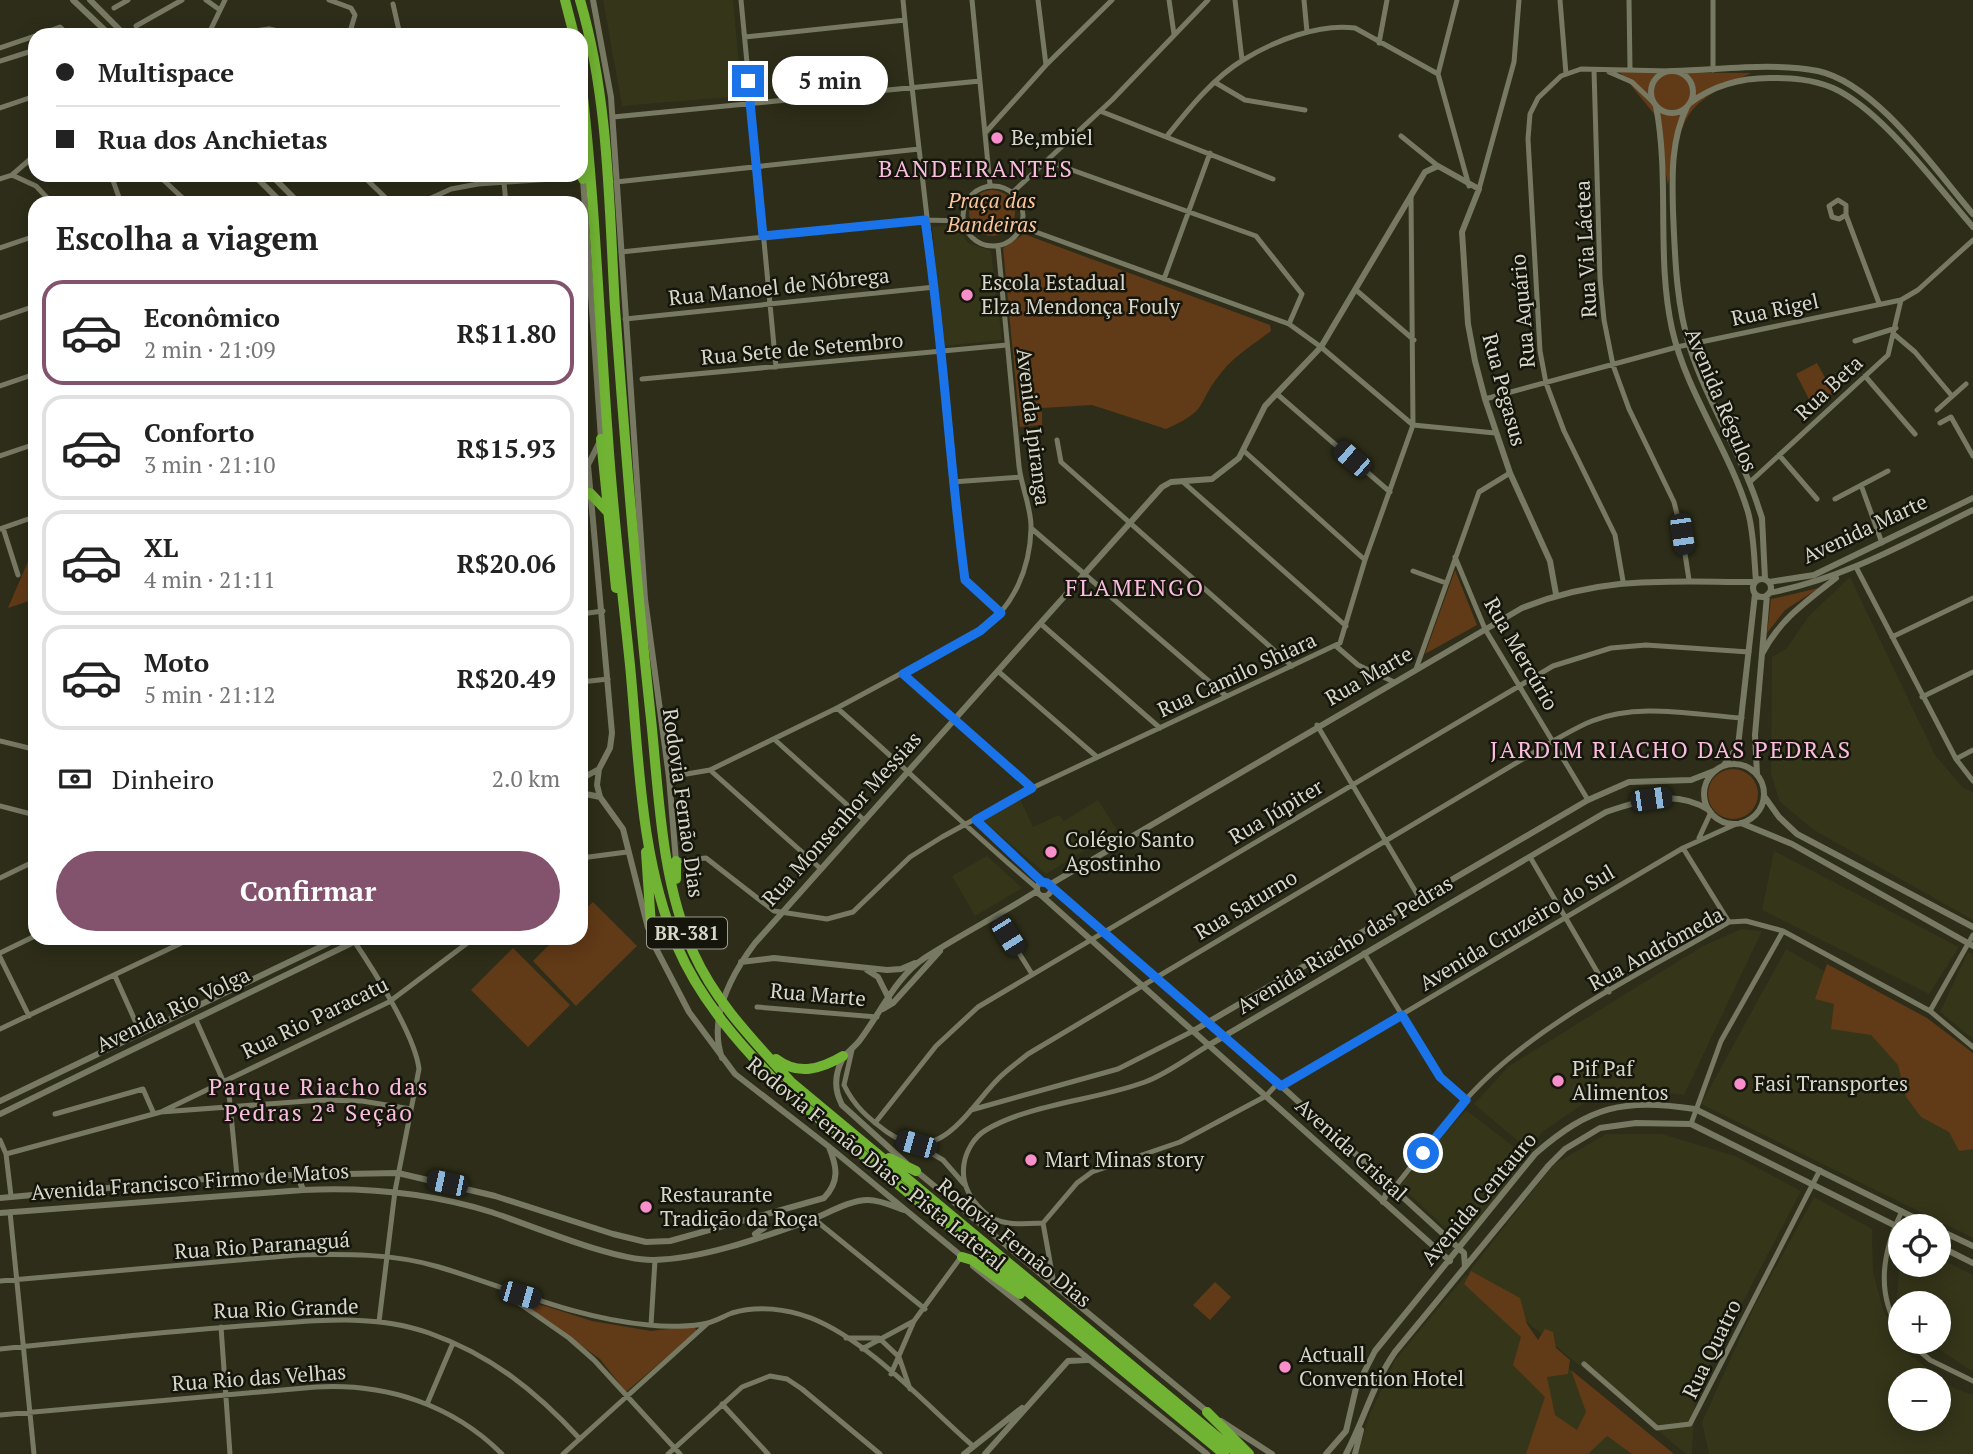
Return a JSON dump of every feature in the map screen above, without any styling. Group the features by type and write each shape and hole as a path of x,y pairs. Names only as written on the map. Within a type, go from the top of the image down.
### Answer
{"highway":[{"path":"565,0 572,28"},
{"name":"Rodovia Fernão Dias","path":"580,0 587,28"},
{"name":"Rodovia Fernão Dias","path":"588,31 600,99 622,404 663,827 678,907 692,950 713,991 731,1016 791,1082 1238,1454"},
{"name":"Rodovia Fernão Dias","path":"588,134 610,461 647,834 660,900 678,948 706,999 739,1044 784,1090 1224,1454"},
{"name":"BR-381","path":"601,439 611,558 626,633"},
{"path":"590,494 607,511"},
{"path":"647,834 647,899 652,940"},
{"path":"676,861 678,907"},
{"path":"731,1016 774,1058 789,1068 808,1070 847,1053"},
{"path":"840,1123 897,1163 916,1171"},
{"path":"962,1257 972,1260 1029,1301 1046,1309"},
{"path":"1207,1412 1248,1454"}],"street":[{"path":"73,0 103,28"},
{"path":"90,0 118,28"},
{"path":"114,8 128,0"},
{"path":"136,26 183,0"},
{"path":"206,0 220,10"},
{"path":"211,28 225,0"},
{"path":"329,0 351,8 355,15 351,28"},
{"name":"Rodovia Fernão Dias","path":"593,0 605,52 613,117 645,599 669,777 676,861"},
{"path":"741,0 776,367"},
{"path":"903,0 925,220 942,351 952,482 965,580 1001,613"},
{"path":"972,0 990,185"},
{"path":"1038,0 1046,65"},
{"path":"1101,0 1101,9"},
{"path":"985,133 1046,65 1112,0"},
{"path":"1169,0 1174,34"},
{"path":"1013,192 1100,111 1208,0"},
{"path":"1235,0 1242,60"},
{"path":"1304,0 1307,32"},
{"path":"1379,43 1387,0"},
{"path":"1457,0 1438,74 1469,186"},
{"path":"1401,136 1438,166 1469,186 1479,189 1514,62 1519,0"},
{"path":"1560,0 1566,74 1581,69 1603,71 1630,68 1672,71 1762,67 1818,71 1871,101 1973,214"},
{"path":"1629,0 1630,68"},
{"path":"1713,0 1713,70"},
{"path":"393,4 398,28"},
{"path":"745,37 905,20"},
{"path":"1167,136 1216,83 1242,60 1307,32 1355,28 1438,74"},
{"path":"0,48 28,39"},
{"path":"0,61 28,52"},
{"path":"1762,67 1763,78"},
{"name":"Rua Via Láctea","path":"1594,70 1600,278 1613,365 1629,409 1674,502 1689,580"},
{"path":"1603,71 1632,82 1654,104 1674,113 1718,86 1763,78 1803,79 1829,87 1861,106 1883,126 1973,226"},
{"path":"1654,104 1653,82 1660,75 1672,71 1683,75 1690,83 1693,93 1688,105"},
{"name":"Rua Aquário","path":"1566,74 1538,98 1530,114 1528,139 1536,322 1546,383 1564,431 1608,516 1615,535 1623,581"},
{"path":"613,117 980,81"},
{"path":"1216,83 1245,100 1305,110"},
{"path":"0,108 28,98"},
{"name":"Avenida Régulos","path":"1654,104 1664,174 1665,287 1677,347 1749,515 1754,586 1749,652 1738,746 1723,765"},
{"name":"Avenida Régulos","path":"1688,105 1676,131 1673,200 1677,279 1689,345 1750,482 1762,519 1768,594"},
{"path":"1100,111 1273,179"},
{"path":"1883,126 1890,119"},
{"path":"617,182 919,149"},
{"path":"1164,279 1210,153"},
{"path":"0,179 12,175 28,161"},
{"path":"1047,161 1256,236 1302,294 1289,324"},
{"name":"Rua Monsenhor Messias","path":"722,1058 716,1033 729,983 741,962 908,770 1166,483 1203,481 1220,475 1244,451 1258,417 1321,347 1425,172 1438,166"},
{"path":"12,175 36,186 45,196"},
{"path":"166,182 180,196"},
{"path":"261,182 275,196"},
{"path":"278,182 292,196"},
{"path":"369,182 384,196"},
{"path":"436,196 451,189 524,182"},
{"path":"504,183 505,196"},
{"path":"990,185 1002,186 1013,192 1022,205 1022,227 1009,242 998,246 975,240 963,221 967,200 977,190 990,185"},
{"name":"Rua Pegasus","path":"1479,189 1462,232 1468,324 1495,433 1550,561 1556,594"},
{"name":"Rua Camilo Shiara","path":"782,913 827,919 853,912 910,857 1032,788 1336,646 1346,626 1365,560 1413,425 1412,196"},
{"path":"1846,215 1879,303"},
{"path":"621,251 925,220 963,221"},
{"path":"1022,227 1289,324 1321,347 1413,425 1495,433"},
{"path":"0,248 28,238"},
{"name":"Rua Rigel","path":"1485,399 1677,347 1901,300 1918,290 1973,240"},
{"name":"Avenida Ipiranga","path":"998,246 1020,477 1031,528"},
{"name":"BR-381","path":"588,251 601,439"},
{"name":"Rua Manoel de Nóbrega","path":"625,319 935,287"},
{"path":"1356,290 1414,340"},
{"name":"Rua Beta","path":"1750,482 1888,355 1901,300"},
{"path":"0,318 28,308"},
{"path":"1855,341 1895,331 1952,396"},
{"name":"Rua Sete de Setembro","path":"642,379 1007,345"},
{"path":"0,386 28,376"},
{"path":"1865,376 1915,434"},
{"path":"1937,410 1966,384"},
{"path":"1277,394 1390,492"},
{"path":"1940,423 1951,417 1973,456"},
{"path":"588,460 601,439"},
{"path":"1058,440 1061,462 1293,666"},
{"path":"0,456 28,446"},
{"path":"1244,451 1365,560"},
{"path":"1779,455 1817,499"},
{"path":"1835,499 1888,471"},
{"path":"1416,669 1479,492 1510,473"},
{"path":"952,482 1020,477"},
{"path":"1183,482 1346,626"},
{"path":"588,485 603,611 612,733 610,748 599,769 600,797 588,794"},
{"path":"1861,485 1887,553"},
{"name":"Avenida Marte","path":"1754,586 1767,581 1814,575 1973,498"},
{"name":"Avenida Marte","path":"1768,594 1810,585 1857,569 1973,510"},
{"path":"18,575 1,528 28,519"},
{"path":"669,777 710,769 774,739 903,674 980,631 1001,613 1017,589 1031,528 1226,696"},
{"name":"Rua Mercúrio","path":"1455,557 1485,629 1588,800"},
{"path":"1857,569 1955,759 1973,781"},
{"path":"1413,571 1446,583"},
{"path":"1759,659 1772,633 1842,574"},
{"name":"Rua Marte","path":"847,1053 883,1009 887,996 924,958 1317,725 1522,608 1556,594 1623,581 1689,580 1754,586"},
{"path":"1754,586 1768,594 1759,659 1755,735 1756,774 1764,796 1779,817 1797,834 1973,927"},
{"path":"1892,637 1973,598"},
{"path":"588,613 603,611"},
{"path":"1041,624 1160,728"},
{"name":"Rua Júpiter","path":"875,1123 955,1027 978,1007 1553,666 1611,648 1646,645 1749,652"},
{"path":"1336,646 1358,665 1394,682"},
{"path":"999,671 1097,757"},
{"path":"1922,697 1973,672"},
{"path":"903,674 1032,788"},
{"path":"588,681 608,679"},
{"name":"Avenida Cristal","path":"837,708 908,770 964,826 1104,933 1280,1084 1460,1249"},
{"name":"Rua Saturno","path":"916,1144 940,1139 951,1133 999,1078 1028,1054 1553,741 1593,720 1619,713 1643,711 1742,718"},
{"path":"1317,725 1420,899"},
{"path":"774,739 864,820"},
{"path":"0,741 28,749"},
{"path":"1955,759 1973,750"},
{"path":"1756,774 1741,764 1723,765 1714,771 1704,793 1710,811 1726,823 1738,823 1791,844 1971,944"},
{"path":"588,775 599,769"},
{"path":"710,769 821,869"},
{"name":"Avenida Riacho das Pedras","path":"971,1110 1118,1069 1208,1023 1588,800 1629,782 1692,780 1714,771"},
{"path":"1738,823 1757,813 1764,796"},
{"name":"BR-381","path":"600,797 623,829 652,940 689,1012 722,1058"},
{"name":"Avenida Riacho das Pedras","path":"964,1184 967,1152 979,1135 988,1128 1033,1112 1146,1082 1606,813 1635,802 1681,797 1693,800 1710,811"},
{"path":"0,806 28,813"},
{"path":"1697,840 1710,811"},
{"name":"Avenida Cristal","path":"976,820 1091,941 1450,1261"},
{"name":"Avenida Cruzeiro do Sul","path":"1043,1223 1077,1183 1092,1172 1180,1142 1266,1096 1280,1084 1402,1015 1564,916 1697,840 1738,823"},
{"path":"1683,848 1729,922"},
{"path":"588,857 627,852"},
{"path":"676,861 706,858 768,908 782,913"},
{"path":"1530,858 1609,992"},
{"path":"0,878 28,864"},
{"path":"996,916 1032,974"},
{"name":"Rua Andrômeda","path":"1394,1188 1491,1073 1539,1037 1609,992 1729,922 1746,921 1783,931 1930,1011 1973,1047"},
{"path":"1691,1124 1721,1041 1783,931"},
{"path":"1930,1011 1971,944 1973,935"},
{"path":"28,940 0,955 29,1016"},
{"path":"0,1029 178,945"},
{"name":"Avenida Rio Volga","path":"0,1101 325,945"},
{"name":"Avenida Rio Volga","path":"0,1114 196,1020 343,945"},
{"path":"356,945 417,1050 419,1069 398,1172 379,1322"},
{"name":"Rua Rio Paracatu","path":"157,1113 223,1079 389,1002 465,945"},
{"name":"Rua Marte","path":"883,1009 893,1003 941,949"},
{"path":"1364,953 1440,1077 1466,1100"},
{"path":"741,962 774,958 894,970 924,958"},
{"path":"859,966 878,977 893,1003"},
{"path":"115,976 141,1034"},
{"name":"Rua Marte","path":"757,1007 877,1017"},
{"path":"196,1020 223,1079 232,1107 237,1176"},
{"path":"847,1053 844,1085 854,1105 896,1138 916,1144 943,1160 964,1184 970,1197 992,1219 1004,1223 1043,1223 1054,1284"},
{"name":"Rodovia Fernão Dias - Pista Lateral","path":"847,1053 836,1078 835,1093 842,1105 916,1171 1207,1412 1272,1454"},
{"name":"Rodovia Fernão Dias - Pista Lateral","path":"722,1058 744,1082 828,1146 1207,1454"},
{"path":"55,1114 143,1089 157,1113"},
{"path":"6,1154 157,1113 321,1100 362,1101 411,1109"},
{"name":"Avenida Centauro","path":"1330,1452 1346,1431 1356,1388 1375,1352 1535,1154 1577,1121 1591,1114 1624,1105 1663,1104 1695,1109 1908,1214"},
{"name":"Avenida Centauro","path":"1346,1454 1363,1422 1379,1375 1549,1165 1584,1135 1615,1125 1661,1121 1691,1124 1888,1221"},
{"path":"0,1140 6,1154 11,1196"},
{"name":"Avenida Francisco Firmo de Matos","path":"0,1198 237,1176 304,1172 398,1172 495,1196 646,1242 690,1238 824,1198 836,1181 835,1163 828,1146"},
{"name":"Rua Quatro","path":"1584,1364 1657,1428 1690,1424 1819,1170"},
{"path":"303,1190 299,1179 304,1172"},
{"name":"Avenida Francisco Firmo de Matos","path":"0,1213 303,1190 344,1188 395,1191 488,1211 619,1255 654,1260 695,1255 814,1219 858,1201 878,1201 908,1211"},
{"path":"1383,1202 1386,1194 1394,1188"},
{"path":"1503,1195 1517,1204"},
{"path":"488,1211 495,1196"},
{"path":"10,1212 19,1280 34,1454"},
{"path":"741,1241 764,1228 757,1218"},
{"path":"814,1219 925,1308"},
{"path":"1423,1237 1434,1224"},
{"path":"1951,1236 1973,1246"},
{"path":"1888,1247 1883,1288 1888,1306"},
{"path":"1460,1249 1466,1257 1464,1269"},
{"path":"1951,1252 1973,1263"},
{"name":"Rua Rio Paranaguá","path":"0,1282 297,1255 387,1257 438,1266 498,1289 588,1315 651,1325 708,1323 735,1312 786,1310 831,1327 862,1349 973,1446"},
{"path":"891,1374 914,1321 962,1257"},
{"path":"651,1325 654,1260"},
{"path":"498,1289 569,1338 594,1360 680,1454"},
{"name":"Rua Rio Grande","path":"0,1349 220,1327 321,1320 379,1322 427,1332 480,1354 530,1388 580,1439"},
{"path":"862,1349 914,1321"},
{"path":"563,1454 708,1323"},
{"path":"220,1327 230,1454"},
{"path":"846,1338 879,1338 899,1357 911,1391"},
{"path":"428,1404 453,1343"},
{"path":"1923,1354 1973,1381"},
{"path":"985,1454 1007,1431 1024,1407 1068,1361 1089,1360"},
{"path":"668,1454 722,1404 756,1379 770,1376 787,1378 880,1454"},
{"name":"Rua Rio das Velhas","path":"0,1415 342,1386 378,1390 428,1404 472,1428 502,1454"},
{"path":"722,1404 768,1454"},
{"path":"964,1454 1024,1407"},
{"path":"1355,1454 1363,1422"},
{"path":"1001,1423 1007,1431"}],"shaded area":[{"path":"603,0 733,0 742,96 622,106"},
{"name":"Escola Estadual Elza Mendonça Fouly","path":"956,224 968,243 991,251 1002,340 943,346 932,227"},
{"path":"1850,577 1935,755 1963,788 1973,792 1973,920 1814,830 1780,802 1771,774 1772,657 1787,648 1809,616"},
{"name":"Colégio Santo Agostinho","path":"1020,799 1033,827 1059,815 1064,821 1098,800 1117,830 1046,874 981,819"},
{"path":"1774,851 1959,947 1929,994 1762,910"},
{"path":"987,856 1022,888 975,916 952,876"},
{"name":"Pif Paf Alimentos","path":"1741,929 1762,931 1684,1095 1644,1090 1583,1104 1542,1132 1530,1151 1474,1104 1509,1066 1703,946"},
{"path":"1786,949 1946,1041 1973,1064 1973,1238 1951,1227 1951,1214 1924,1214 1701,1104"},
{"path":"1968,952 1973,955 1973,1039 1940,1012"},
{"path":"1466,1110 1527,1157 1463,1245 1400,1185"},
{"path":"1606,1134 1662,1134 1735,1156 1801,1191 1695,1393 1692,1454 1686,1454 1468,1273 1554,1164"},
{"path":"1814,1197 1872,1229 1873,1272 1888,1320 1888,1354 1909,1354 1927,1368 1888,1368 1888,1431 1951,1431 1951,1386 1973,1395 1973,1454 1709,1454 1702,1422 1754,1307"},
{"path":"1951,1264 1973,1275 1973,1372 1946,1354 1951,1354 1951,1291 1897,1291 1898,1277 1951,1277"},
{"path":"1466,1275 1667,1454 1358,1454 1369,1416 1395,1360"}],"green space":[{"path":"1620,72 1751,73 1711,94 1690,114 1678,141 1668,185 1655,115"},
{"name":"Praça das Bandeiras","path":"992,190 1009,196 1015,213 1009,230 992,236 975,230 969,213 975,196"},
{"path":"1024,234 1270,325 1271,331 1226,367 1196,411 1166,429 1092,405 1042,408 1042,425 1020,427 1003,248"},
{"path":"1817,363 1834,394 1812,405 1796,374"},
{"path":"28,561 28,601 8,608"},
{"path":"1455,570 1477,625 1425,654"},
{"path":"1819,588 1785,610 1767,633 1771,599"},
{"path":"1733,769 1751,776 1758,794 1751,812 1733,819 1715,812 1708,794 1715,776"},
{"path":"593,902 637,946 576,1006 533,961 549,945 588,945 588,907"},
{"path":"513,948 570,1005 528,1047 471,990"},
{"path":"1827,964 1927,1018 1973,1053 1973,1149 1959,1151 1949,1132 1921,1117 1906,1097 1898,1065 1871,1035 1831,1029 1834,1004 1815,999"},
{"path":"1471,1271 1520,1298 1527,1324 1538,1340 1545,1329 1553,1332 1556,1348 1570,1360 1568,1374 1547,1377 1555,1415 1577,1430 1586,1412 1571,1370 1674,1454 1632,1454 1607,1436 1588,1454 1526,1454 1545,1397 1513,1365 1521,1337 1464,1284"},
{"path":"1215,1282 1231,1297 1210,1320 1193,1305"},
{"path":"523,1299 592,1321 651,1331 694,1326 697,1331 626,1392 600,1359 523,1304"}],"place":[{"name":"Be,mbiel","path":"997,138"},
{"name":"Escola Estadual Elza Mendonça Fouly","path":"967,295"},
{"name":"Colégio Santo Agostinho","path":"1051,852"},
{"name":"Pif Paf Alimentos","path":"1558,1081"},
{"name":"Fasi Transportes","path":"1740,1084"},
{"name":"Mart Minas story","path":"1031,1160"},
{"name":"Restaurante Tradição da Roça","path":"646,1207"},
{"name":"Actuall Convention Hotel","path":"1285,1367"}],"district":[{"name":"BANDEIRANTES","path":"976,169"},
{"name":"FLAMENGO","path":"1135,588"},
{"name":"JARDIM RIACHO DAS PEDRAS","path":"1671,750"},
{"name":"Parque Riacho das Pedras 2ª Seção","path":"319,1100"}],"route":[{"path":"748,81 763,236 925,220 935,287 952,482 965,580 1001,613 980,631 903,674 1032,788 976,820 1042,882 1049,884 1281,1086 1402,1015 1440,1077 1466,1100 1423,1153"}]}
